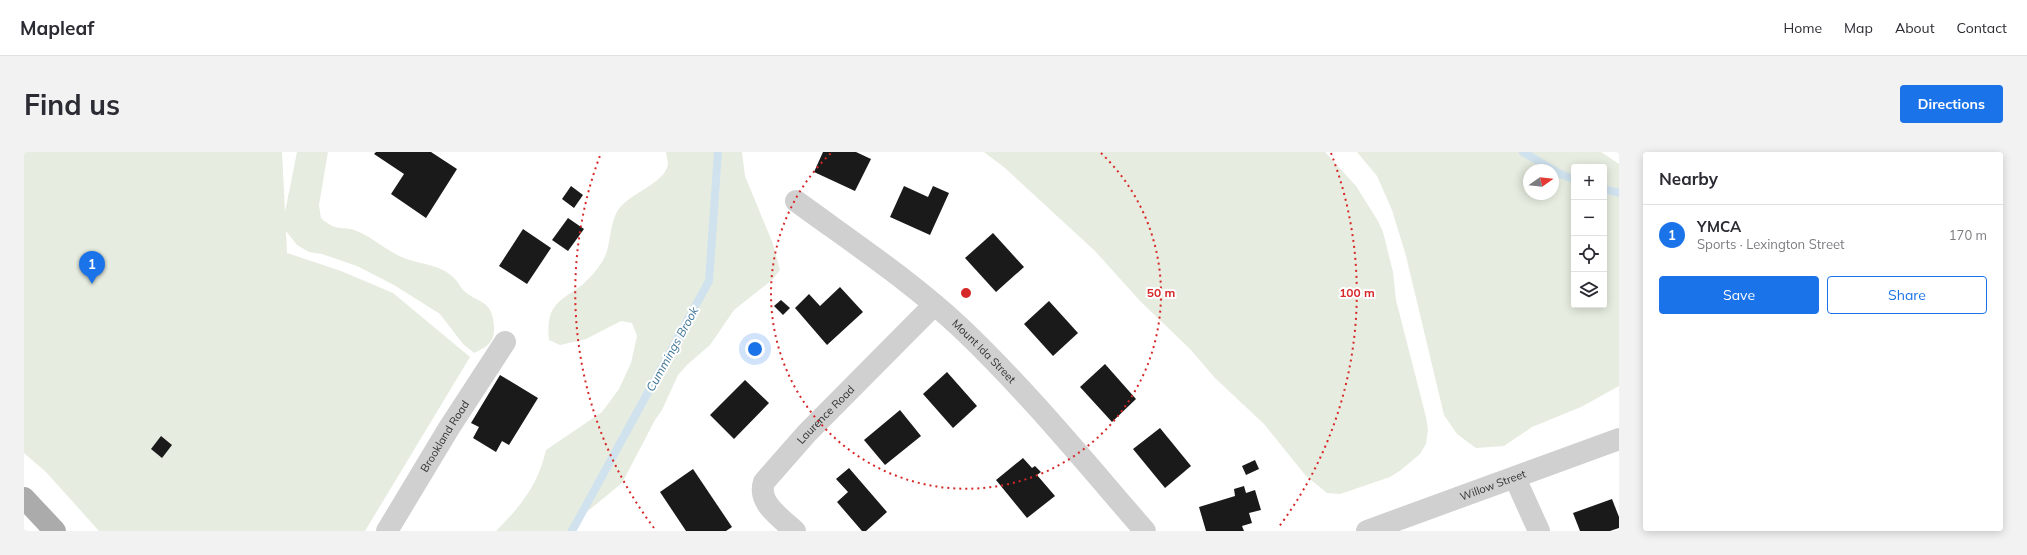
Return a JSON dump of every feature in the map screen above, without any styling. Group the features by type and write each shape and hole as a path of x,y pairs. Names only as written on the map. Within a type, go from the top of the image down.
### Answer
{"main road":[{"path":"24,498 55,531"}],"street":[{"name":"Mount Ida Street","path":"796,201 870,254 961,328 1027,396 1145,531"},
{"name":"Laurence Road","path":"795,531 764,499 762,493 764,482 806,433 934,305"},
{"name":"Brookland Road","path":"387,531 449,428 505,342"},
{"name":"Willow Street","path":"1367,531 1619,439"},
{"path":"1515,478 1539,531"}],"shaded area":[{"path":"24,152 282,152 285,212 297,152 328,152 319,205 321,218 332,226 359,232 404,258 444,271 456,280 463,290 488,307 493,318 493,337 483,349 474,353 463,344 440,314 394,285 357,266 322,254 309,252 297,245 286,231 287,253 341,271 393,293 470,357 365,531 99,531 46,472 24,453"},
{"path":"666,152 742,152 745,176 773,244 780,270 772,280 734,310 710,345 678,375 662,410 655,420 622,483 583,515 574,531 496,531 521,504 538,474 543,463 546,450 602,412 619,389 631,363 637,336 632,323 621,321 586,339 560,345 549,340 549,320 553,308 565,297 585,283 602,262 607,250 613,223 618,210 630,198 654,183 665,171 668,164"},
{"path":"984,152 1325,152 1356,186 1378,221 1383,232 1393,272 1396,300 1426,417 1428,430 1426,444 1420,454 1390,477 1340,494 1327,493 1306,476 1264,424 1215,378 1190,349 1140,301 1095,251 1005,168"},
{"path":"1357,152 1601,152 1619,164 1619,386 1581,407 1532,427 1504,446 1476,448 1457,434 1444,415 1406,256 1392,210 1377,176"}],"building":[{"path":"376,152 431,152 457,169 426,218 391,194 404,174 374,154"},
{"path":"823,152 856,152 871,159 855,191 814,172"},
{"path":"571,186 583,195 574,208 562,199"},
{"path":"904,186 928,197 933,186 949,193 930,235 890,217"},
{"path":"568,218 584,229 568,251 552,240"},
{"path":"523,229 551,248 527,284 499,266"},
{"path":"993,233 1024,267 996,292 965,258"},
{"path":"840,287 863,312 827,345 795,308 809,294 820,306"},
{"path":"781,300 790,308 783,315 774,306"},
{"path":"1049,301 1078,333 1053,356 1024,324"},
{"path":"1105,364 1136,399 1112,422 1080,387"},
{"path":"947,372 977,406 953,428 923,394"},
{"path":"500,375 538,398 509,445 502,441 496,452 473,438 479,427 471,423"},
{"path":"745,380 769,403 734,439 710,415"},
{"path":"900,410 921,436 885,465 864,440"},
{"path":"1160,428 1191,466 1165,488 1133,449"},
{"path":"161,436 172,445 162,458 151,449"},
{"path":"1023,458 1032,468 1035,466 1041,472 1037,475 1055,496 1027,518 996,480"},
{"path":"1255,460 1259,469 1246,475 1242,466"},
{"path":"849,468 887,512 866,531 862,531 837,502 848,492 836,479"},
{"path":"693,469 732,527 726,531 686,531 660,492"},
{"path":"1244,486 1246,493 1255,490 1261,510 1249,513 1252,523 1242,526 1244,531 1206,531 1199,507 1235,496 1234,489"},
{"path":"1612,499 1619,517 1619,528 1610,531 1580,531 1573,513"}],"waterway":[{"name":"Cummings Brook","path":"572,531 709,281 718,152"},
{"name":"Cummings Brook","path":"1523,152 1560,174 1571,178"},
{"name":"Cummings Brook","path":"1607,190 1619,193"}],"place":[{"name":"YMCA","path":"92,284"}]}
